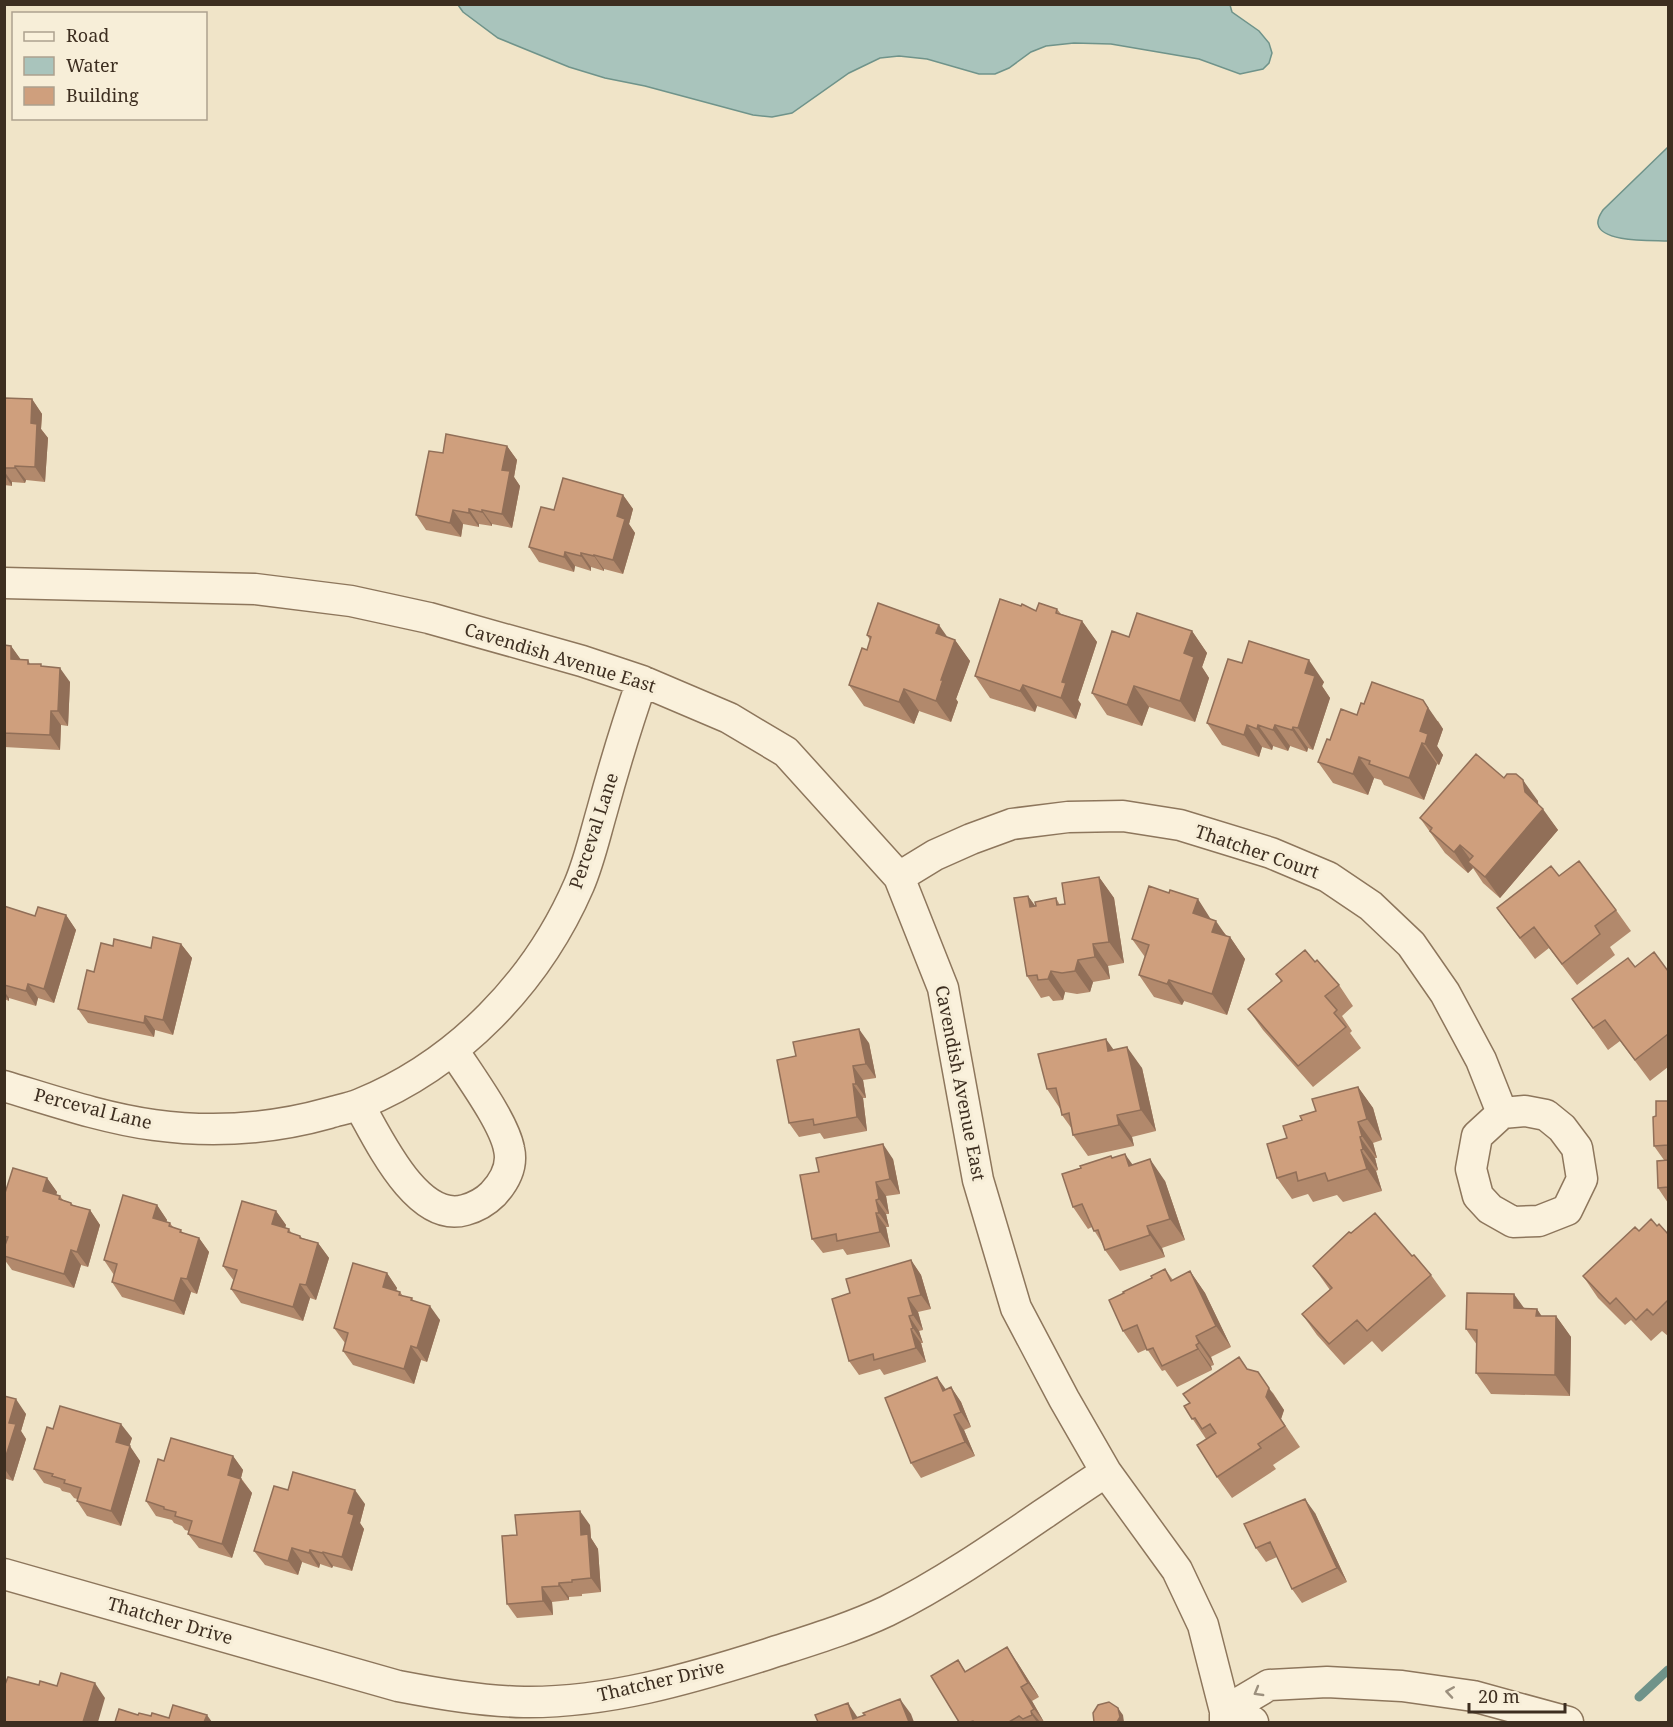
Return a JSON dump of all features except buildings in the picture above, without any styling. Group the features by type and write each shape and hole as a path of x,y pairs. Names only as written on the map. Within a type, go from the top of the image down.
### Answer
{"street":[{"name":"Cavendish Avenue East","path":"4,583 255,589 351,601 429,618 582,661 642,681 729,718 786,752 899,877 943,988 978,1180 1016,1308 1106,1472 1177,1570 1203,1625 1225,1717"},
{"name":"Perceval Lane","path":"4,1086 124,1120 184,1128 266,1127 309,1119 359,1105 407,1080 453,1050 495,1012 547,946 583,875 624,734 642,681"},
{"name":"Thatcher Court","path":"899,877 935,855 1012,824 1068,817 1123,816 1180,825 1272,853 1328,877 1371,906 1411,944 1445,993 1476,1050 1502,1113"},
{"path":"359,1105 389,1156 415,1191 429,1203 445,1210 461,1211 488,1199 501,1185 508,1171 510,1152 506,1134 453,1050"},
{"name":"Thatcher Drive","path":"4,1574 398,1686 471,1698 525,1702 582,1699 639,1690 737,1663 824,1636 886,1611 942,1580 1106,1472"},
{"path":"1225,1717 1269,1685 1327,1682 1402,1686 1449,1692 1473,1696 1568,1722"},
{"path":"1225,1717 1253,1722"}],"water":[{"path":"458,5 1230,5 1232,12 1259,31 1269,43 1272,53 1269,63 1263,69 1240,74 1199,59 1111,44 1074,43 1046,46 1031,52 1009,68 995,74 979,74 927,59 899,56 880,58 849,73 792,113 772,117 753,115 569,67 498,38 463,12"},
{"path":"1668,147 1668,241 1618,237 1608,235 1601,230 1598,220 1603,210"}],"waterway":[{"path":"1639,1697 1668,1670"}]}
